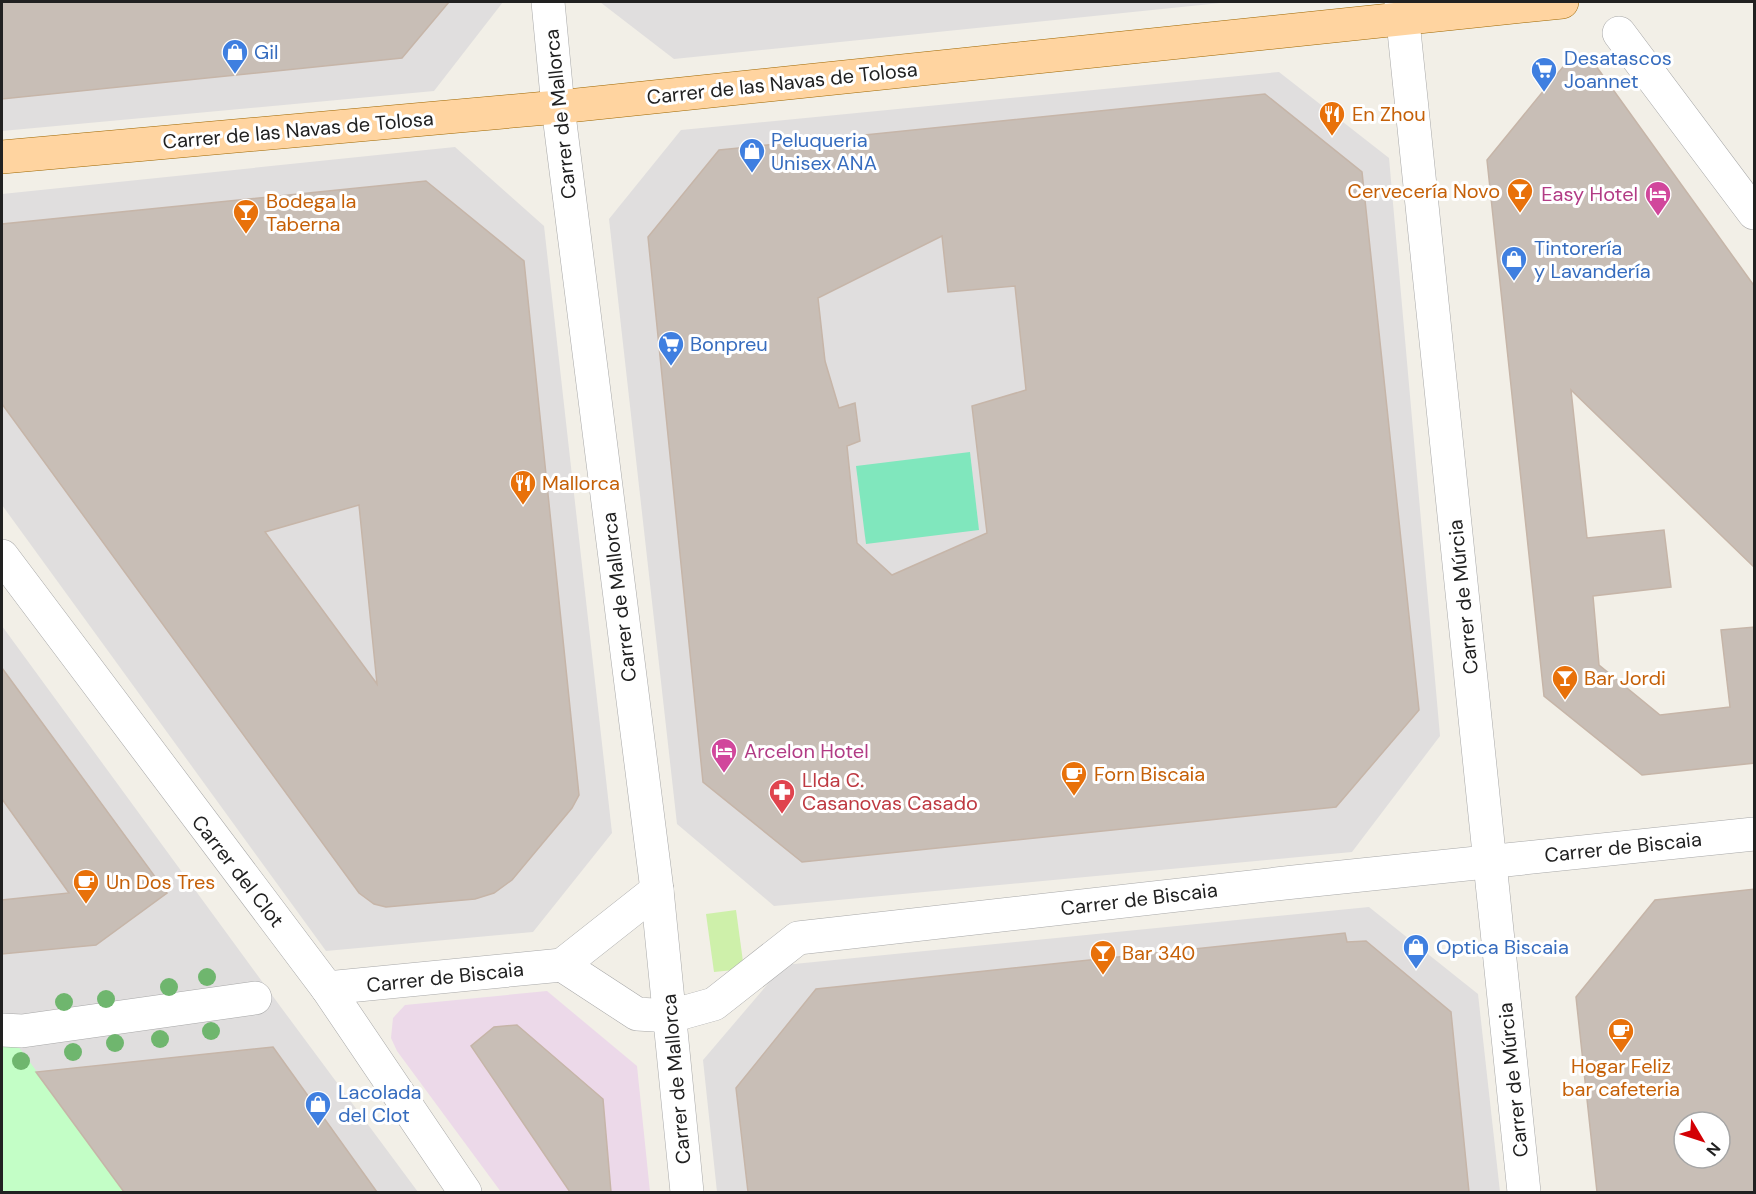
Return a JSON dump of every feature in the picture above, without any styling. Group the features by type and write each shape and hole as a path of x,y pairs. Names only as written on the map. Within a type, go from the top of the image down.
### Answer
{"main road":[{"name":"Carrer de las Navas de Tolosa","path":"2,157 558,107 1402,10 1562,2"}],"street":[{"name":"Carrer de Mallorca","path":"548,2 558,107 657,890 687,1192"},
{"name":"Carrer de Múrcia","path":"1402,10 1524,1192"},
{"path":"1619,33 1755,213"},
{"name":"Carrer del Clot","path":"2,556 204,828 327,988 465,1192"},
{"name":"Carrer de Biscaia","path":"327,988 562,965 637,1014 671,1016 714,1004 798,938 1755,834"},
{"path":"562,965 657,890"},
{"path":"12,1030 255,998"}],"shaded area":[{"path":"2,2 503,2 434,91 2,131"},
{"path":"600,2 1230,2 674,59"},
{"path":"1279,72 1389,158 1440,736 1352,852 774,906 677,824 609,219 681,130"},
{"path":"455,147 544,226 612,833 533,932 326,951 2,505 2,194"},
{"path":"2,626 280,1006 418,1192 2,1192"},
{"path":"1369,907 1478,994 1500,1192 717,1192 703,1060 784,965"},
{"path":"547,991 637,1066 650,1192 501,1192 397,1051 391,1038 393,1018 405,1005"}],"green space":[{"path":"970,452 979,530 866,544 856,466"},
{"path":"736,910 744,969 714,972 706,914"},
{"path":"2,1024 125,1192 2,1192"}],"building":[{"path":"2,2 449,2 402,58 2,99"},
{"path":"1591,59 1755,287 1755,568 1571,390 1587,538 1664,530 1671,587 1593,596 1599,665 1660,715 1730,707 1721,630 1755,627 1755,763 1642,775 1544,696 1487,160 1567,62"},
{"path":"1265,94 1362,172 1419,710 1336,807 802,862 703,782 648,237 719,150","holes":["942,236 948,292 1015,286 1026,390 972,406 987,533 892,575 857,543 847,446 860,441 855,403 839,408 825,361 818,298"]},
{"path":"426,181 524,261 579,795 572,808 512,880 494,893 475,899 386,907 374,904 359,893 2,404 2,224","holes":["359,505 377,684 265,532"]},
{"path":"2,668 167,893 96,945 2,954 2,900 69,893 2,799"},
{"path":"1755,889 1755,1192 1597,1192 1576,997 1655,900"},
{"path":"1345,933 1347,942 1366,941 1451,1012 1469,1192 748,1192 736,1088 816,989"},
{"path":"517,1025 603,1099 611,1192 570,1192 471,1046 494,1027"},
{"path":"273,1047 377,1192 124,1192 36,1072"}],"place":[{"name":"Gil","path":"235,75"},
{"name":"Desatascos Joannet","path":"1544,93"},
{"name":"En Zhou","path":"1332,137"},
{"name":"Peluqueria Unisex ANA","path":"752,174"},
{"name":"Cervecería Novo","path":"1520,214"},
{"name":"Easy Hotel","path":"1658,217"},
{"name":"Bodega la Taberna","path":"246,235"},
{"name":"Tintorería y Lavandería","path":"1514,282"},
{"name":"Bonpreu","path":"671,367"},
{"name":"Mallorca","path":"523,506"},
{"name":"Bar Jordi","path":"1565,701"},
{"name":"Arcelon Hotel","path":"724,774"},
{"name":"Forn Biscaia","path":"1074,797"},
{"name":"Llda C. Casanovas Casado","path":"782,815"},
{"name":"Un Dos Tres","path":"86,905"},
{"name":"Optica Biscaia","path":"1416,970"},
{"name":"Bar 340","path":"1103,976"},
{"name":"Hogar Feliz bar cafeteria","path":"1621,1054"},
{"name":"Lacolada del Clot","path":"318,1127"}]}
